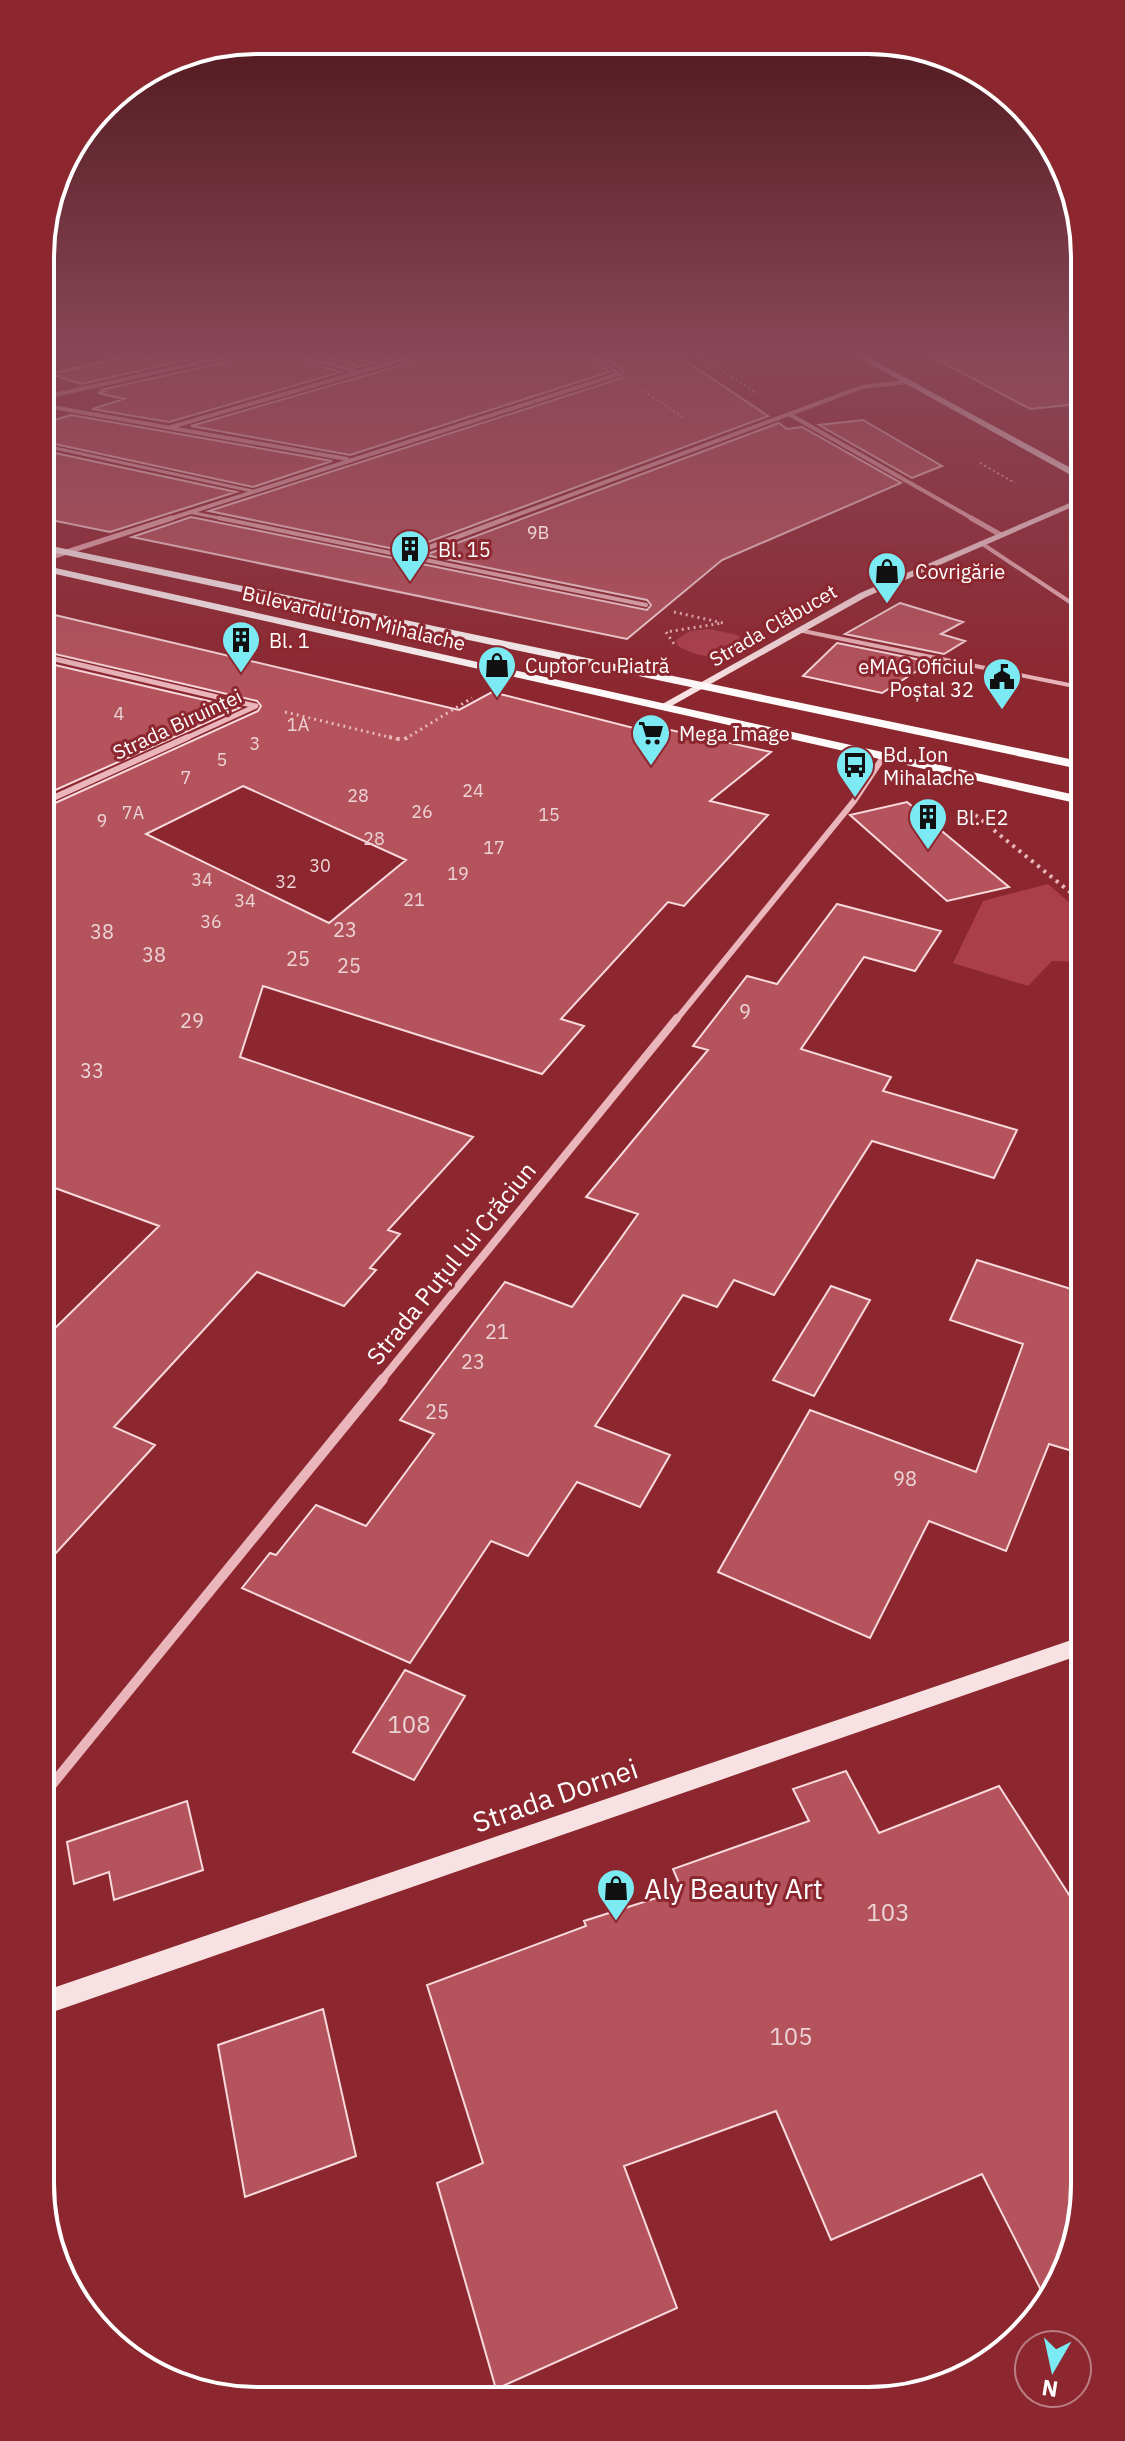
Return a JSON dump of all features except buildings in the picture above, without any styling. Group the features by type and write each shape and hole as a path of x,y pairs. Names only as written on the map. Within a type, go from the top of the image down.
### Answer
{"main road":[{"name":"Bulevardul Ion Mihalache","path":"54,550 1071,763"},
{"name":"Bulevardul Ion Mihalache","path":"54,571 1071,798"}],"street":[{"path":"54,555 339,463"},
{"path":"406,556 655,463"},
{"path":"875,463 1001,535"},
{"name":"Strada Clăbucet","path":"662,707 863,595 1071,504"},
{"name":"Strada Biruinței","path":"54,659 256,706"},
{"name":"Strada Biruinței","path":"54,798 256,706"},
{"name":"Strada Puțul lui Crăciun","path":"54,1782 854,801 884,756"},
{"name":"Strada Dornei","path":"54,2000 1071,1649"}],"lane":[{"path":"123,463 252,491"},
{"path":"189,512 646,605"},
{"path":"981,543 1071,603"},
{"path":"798,630 1071,685"}],"path":[{"path":"980,463 1015,483"},
{"path":"646,605 723,623 666,632 682,657 734,668"},
{"path":"256,706 403,740 477,695"},
{"path":"964,807 1071,893"}],"shaded area":[{"path":"709,629 738,635 744,645 738,651 721,657 694,653 678,646 676,640 690,631"},
{"path":"1048,884 1071,904 1071,962 1052,961 1028,986 953,963 983,901"}],"place":[{"name":"Bl. 15","path":"410,583"},
{"name":"Covrigărie","path":"887,605"},
{"name":"Bl. 1","path":"241,674"},
{"name":"Cuptor cu Piatră","path":"497,699"},
{"name":"eMAG Oficiul Poștal 32","path":"1002,711"},
{"name":"Mega Image","path":"651,767"},
{"name":"Bd. Ion Mihalache","path":"855,799"},
{"name":"Bl. E2","path":"928,851"},
{"name":"Aly Beauty Art","path":"616,1922"}]}
